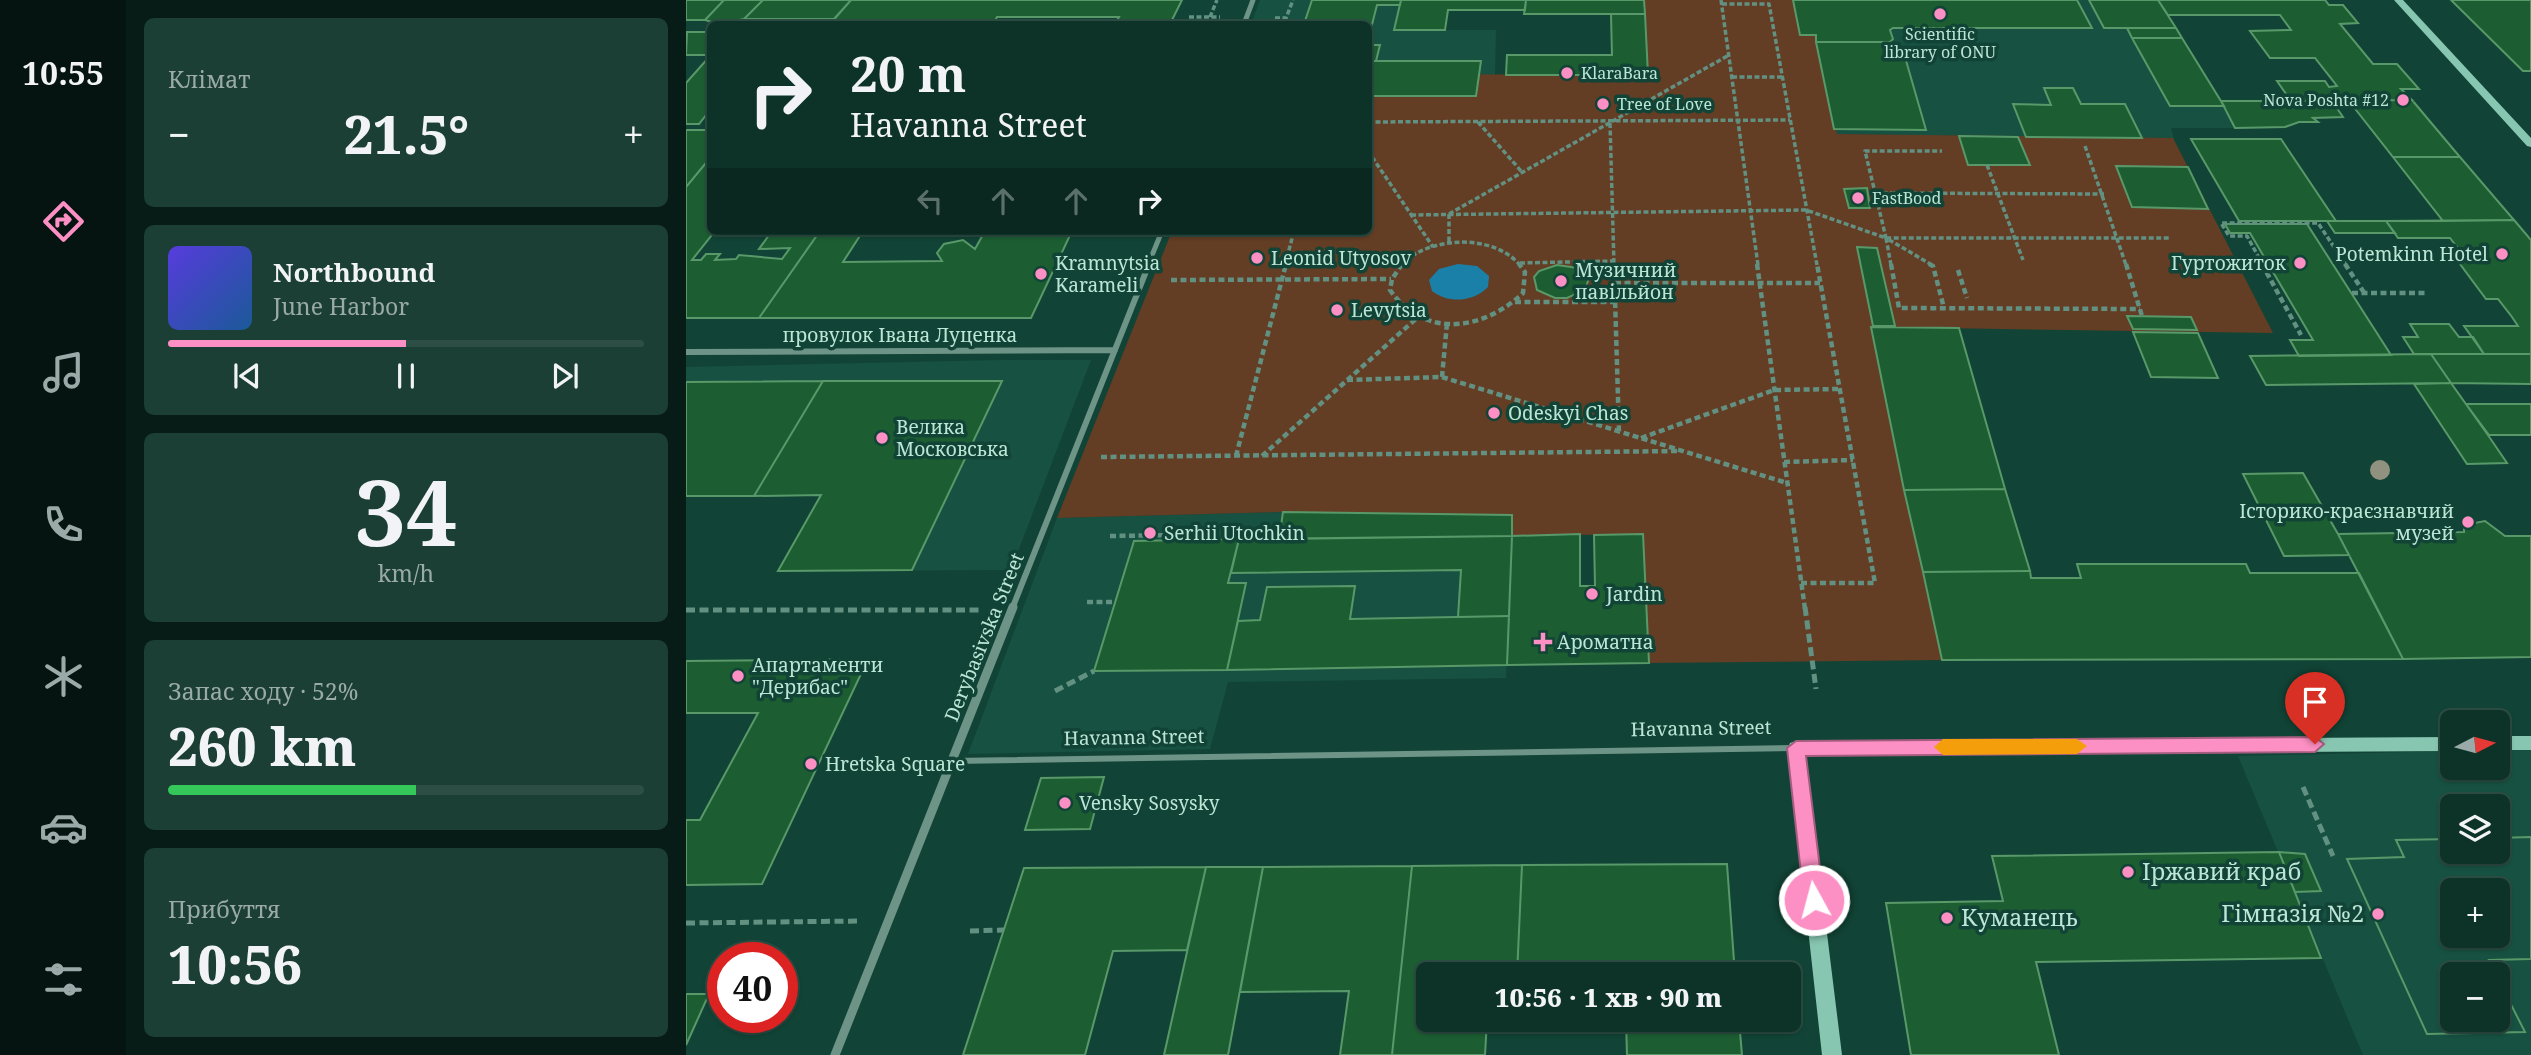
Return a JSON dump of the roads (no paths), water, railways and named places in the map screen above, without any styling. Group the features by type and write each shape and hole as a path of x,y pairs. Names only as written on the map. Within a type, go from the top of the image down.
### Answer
{"street":[{"path":"1245,21 1253,0"},
{"path":"2399,0 2531,144"},
{"name":"Derybasivska Street","path":"835,1055 1160,235"},
{"name":"провулок Івана Луценка","path":"686,352 1115,350"},
{"path":"2510,743 2531,743"},
{"name":"Havanna Street","path":"1796,748 2440,744"},
{"path":"1796,748 1832,1055"}],"lane":[{"name":"Havanna Street","path":"951,761 1796,748"}],"water":[{"path":"1458,264 1477,266 1489,276 1488,287 1475,296 1461,300 1446,298 1432,291 1429,280 1439,269"}],"place":[{"name":"Scientific library of ONU","path":"1940,14"},
{"name":"KlaraBara","path":"1567,73"},
{"name":"Nova Poshta #12","path":"2403,100"},
{"name":"Tree of Love","path":"1603,104"},
{"name":"FastBood","path":"1858,198"},
{"name":"Potemkinn Hotel","path":"2502,254"},
{"name":"Leonid Utyosov","path":"1257,258"},
{"name":"Гуртожиток","path":"2300,263"},
{"name":"Kramnytsia Karameli","path":"1041,274"},
{"name":"Музичний павільйон","path":"1561,281"},
{"name":"Levytsia","path":"1337,310"},
{"name":"Odeskyi Chas","path":"1494,413"},
{"name":"Велика Московська","path":"882,438"},
{"name":"Історико-краєзнавчий музей","path":"2468,522"},
{"name":"Serhii Utochkin","path":"1150,533"},
{"name":"Jardin","path":"1592,594"},
{"name":"Ароматна","path":"1543,642"},
{"name":"Апартаменти \"Дерибас\"","path":"738,676"},
{"name":"Hretska Square","path":"811,764"},
{"name":"Vensky Sosysky","path":"1065,803"},
{"name":"Іржавий краб","path":"2128,872"},
{"name":"Гімназія №2","path":"2378,914"},
{"name":"Куманець","path":"1947,918"}]}
